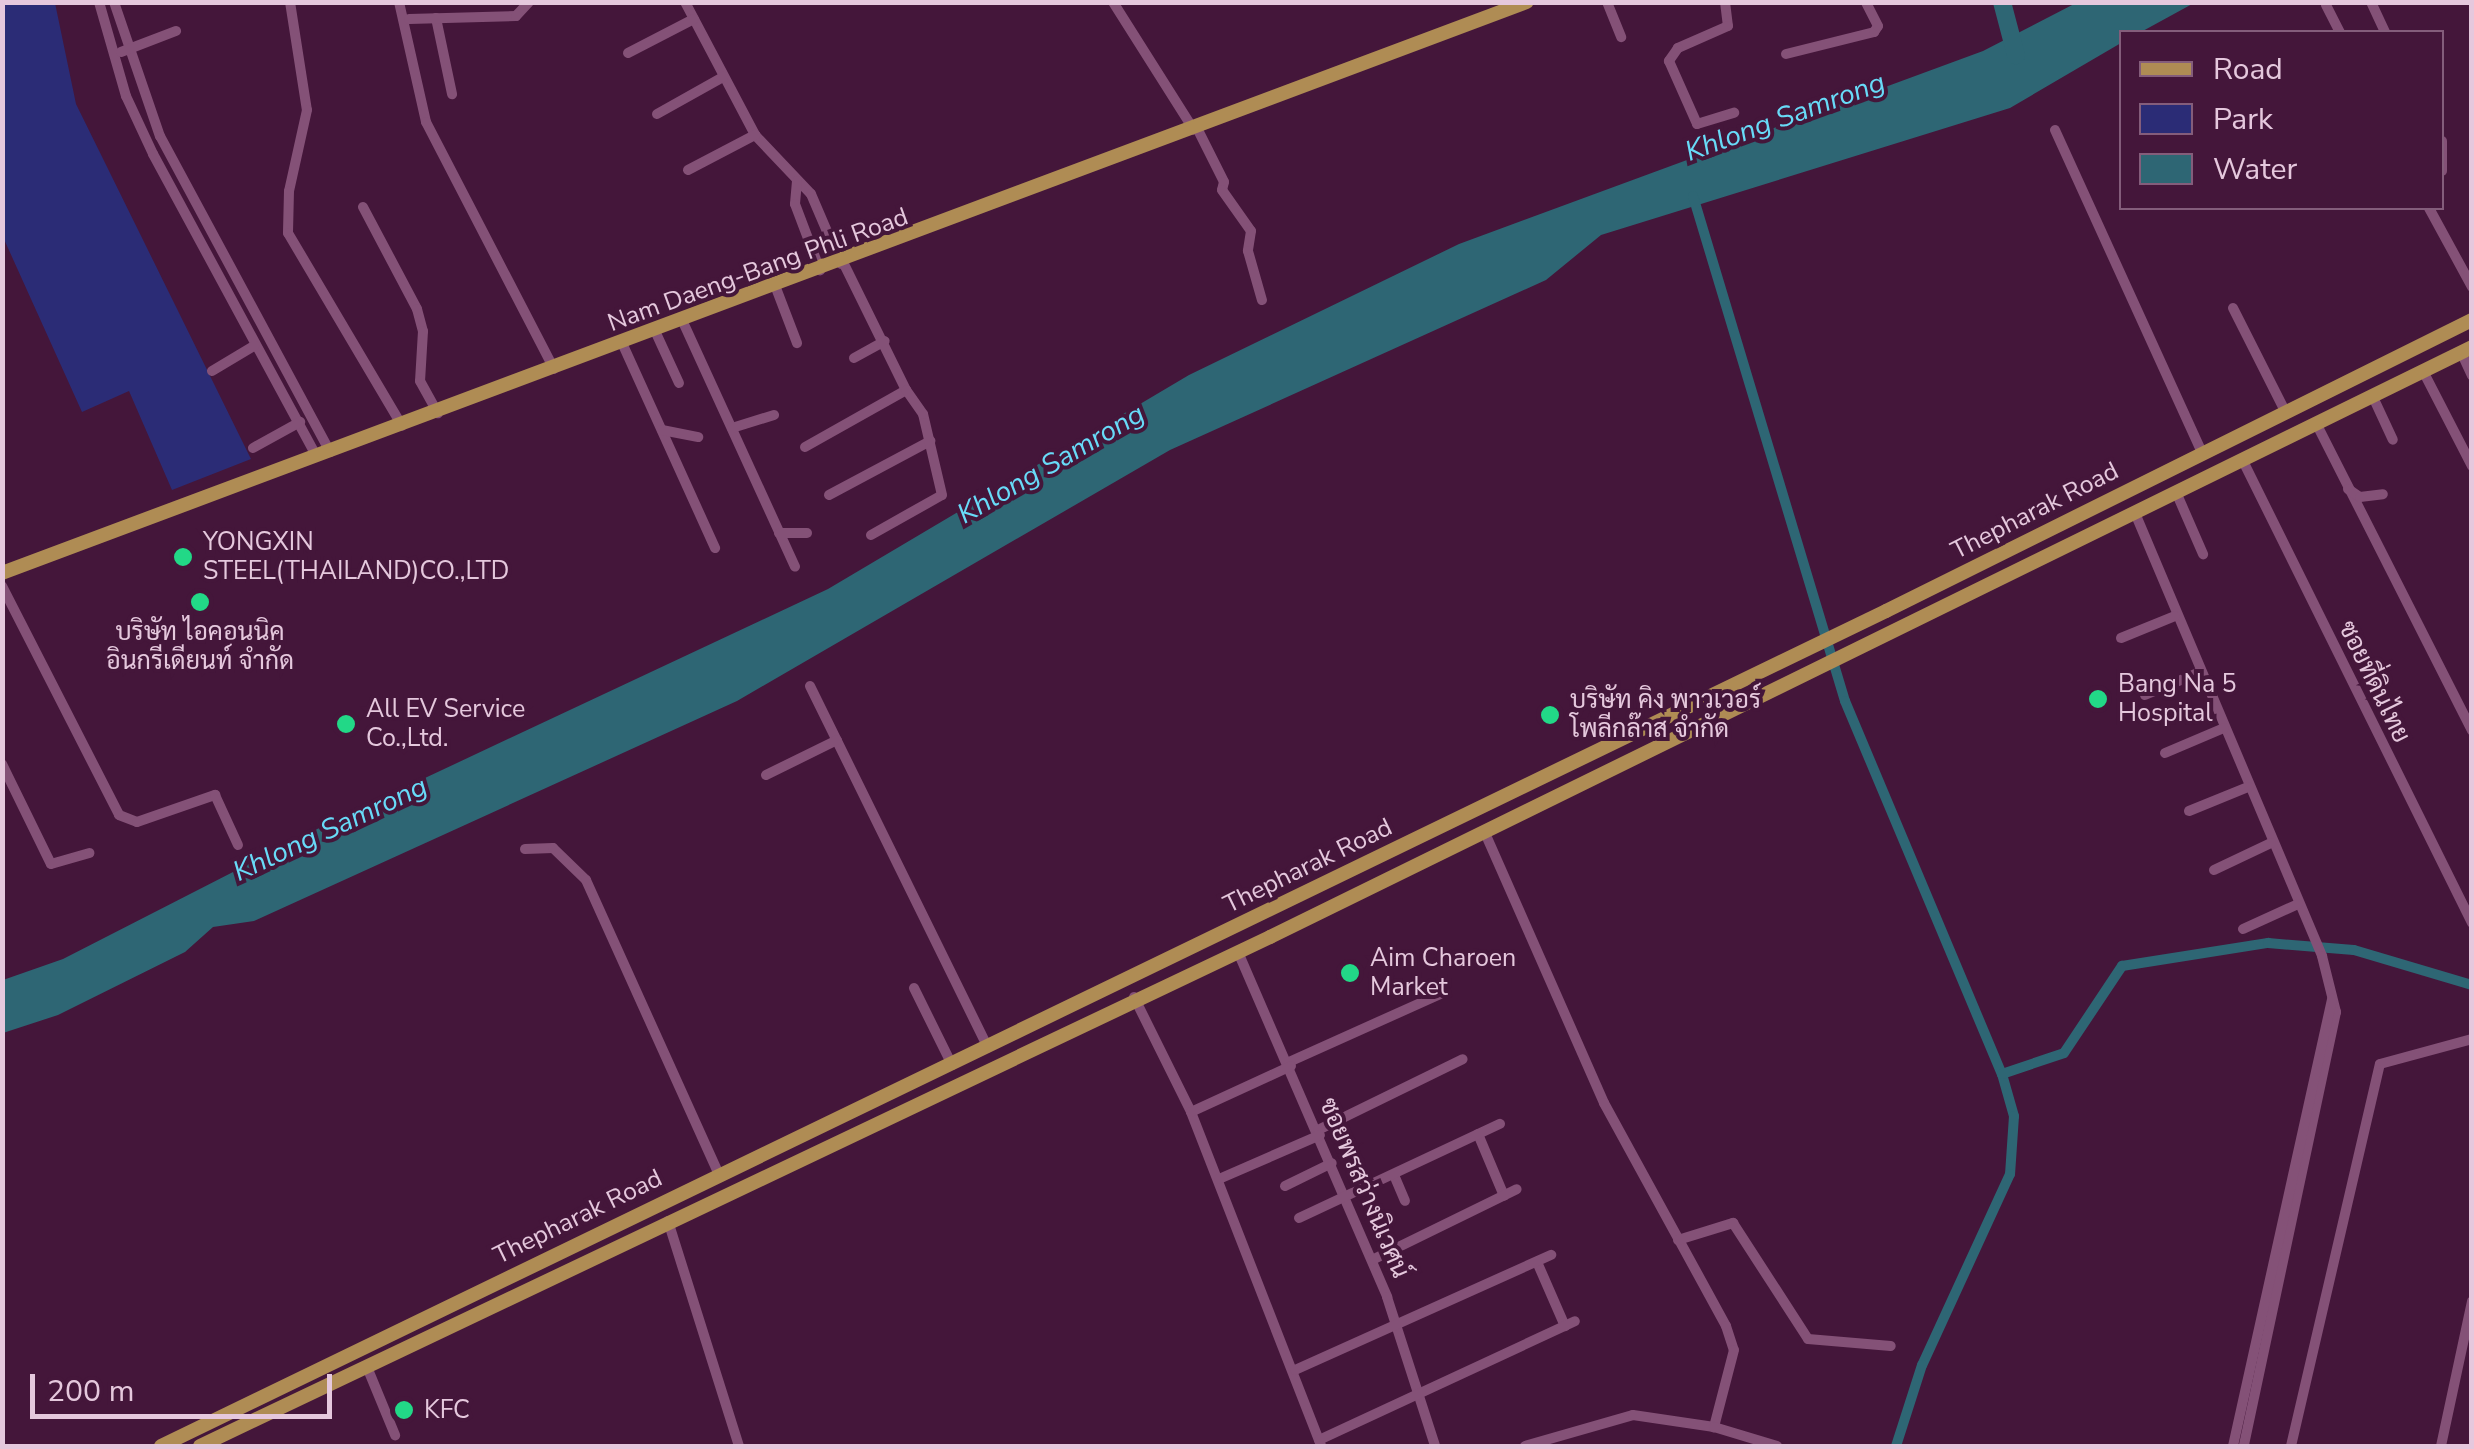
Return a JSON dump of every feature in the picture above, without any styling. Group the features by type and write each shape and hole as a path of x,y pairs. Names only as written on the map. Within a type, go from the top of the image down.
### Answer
{"main road":[{"name":"Nam Daeng-Bang Phli Road","path":"2,574 820,272 1527,2"},
{"name":"Thepharak Road","path":"161,1446 719,1174 952,1066 2472,320"},
{"name":"Thepharak Road","path":"203,1446 1134,997 1238,952 1485,833 2466,350"},
{"path":"463,1298 473,1317"}],"street":[{"path":"100,2 113,56 185,220 298,423 323,454"},
{"path":"114,2 127,50 194,206 309,417 323,454"},
{"path":"290,2 306,110 289,191 288,232 402,427"},
{"path":"400,2 426,122 555,370"},
{"path":"409,18 516,16 530,2"},
{"path":"685,2 755,135 790,167 796,181 795,204 820,272"},
{"path":"1112,2 1196,130 1224,182 1222,190 1251,232 1248,251 1262,300"},
{"path":"1607,2 1621,37"},
{"path":"1725,2 1728,26 1678,48 1669,61 1697,124 1734,113"},
{"path":"1786,54 1874,32 1878,26 1866,2"},
{"path":"2370,2 2384,30"},
{"path":"2326,5 2339,30"},
{"path":"436,18 452,94"},
{"path":"628,53 694,19"},
{"path":"113,56 176,31"},
{"path":"657,114 723,77"},
{"path":"2055,130 2202,452"},
{"path":"688,170 755,135"},
{"path":"796,181 812,194 906,390 923,414 942,496 871,535"},
{"path":"363,208 416,309 423,332 420,381 438,414"},
{"path":"2430,210 2472,287"},
{"path":"776,288 797,343"},
{"path":"2233,308 2284,411"},
{"path":"683,322 794,567"},
{"path":"656,332 679,383"},
{"path":"854,358 885,341"},
{"path":"623,345 715,548"},
{"path":"212,370 254,346"},
{"path":"2466,350 2472,376"},
{"path":"2423,371 2472,466"},
{"path":"806,447 906,390"},
{"path":"2372,397 2394,440"},
{"path":"732,428 774,415"},
{"path":"253,448 309,417"},
{"path":"2316,423 2472,732"},
{"path":"662,430 698,436"},
{"path":"829,495 930,440"},
{"name":"ซอยที่ดินไทย","path":"2242,459 2472,922"},
{"path":"2347,488 2360,497 2384,494"},
{"path":"2176,492 2203,554"},
{"path":"2134,514 2298,904 2332,998 2244,1446"},
{"path":"779,533 807,534"},
{"path":"2,586 118,815 137,822 215,795 238,845"},
{"path":"2121,638 2175,616"},
{"path":"2145,694 2200,672"},
{"path":"810,686 988,1048"},
{"path":"2165,752 2224,728"},
{"path":"766,775 837,740"},
{"path":"2,764 52,864 89,853"},
{"path":"2189,811 2248,787"},
{"path":"1485,833 1562,1016 1734,1350 1714,1427"},
{"path":"2214,870 2271,843"},
{"path":"525,850 553,848 579,869 719,1174"},
{"path":"2243,929 2298,904"},
{"name":"ซอยพรสว่างนิเวศน์","path":"1238,952 1290,1064 1372,1260 1435,1446"},
{"path":"914,988 952,1066"},
{"path":"1191,1112 1440,994"},
{"path":"1134,997 1191,1112 1320,1443 1418,1393 1570,1324 1537,1262"},
{"path":"2291,1446 2380,1064 2472,1039"},
{"path":"1218,1179 1462,1059"},
{"path":"1299,1218 1500,1124"},
{"path":"1478,1134 1504,1196"},
{"path":"1285,1186 1332,1163"},
{"path":"1394,1175 1405,1201"},
{"path":"1372,1260 1518,1189"},
{"path":"668,1222 739,1446"},
{"path":"1678,1240 1732,1223 1808,1339 1890,1346"},
{"path":"1294,1370 1551,1254"},
{"path":"2232,1446 2274,1293"},
{"path":"2441,1446 2472,1300"},
{"path":"366,1368 395,1435"},
{"path":"1525,1446 1633,1415 1714,1427 1777,1446"}],"green space":[{"path":"2,3 55,3 76,104 251,459 172,490 129,391 82,412 3,237"}],"water":[{"name":"Khlong Samrong","path":"2076,3 2194,3 2145,30 2119,30 2119,44 2010,108 1601,235 1546,280 1170,450 737,701 254,921 213,927 185,952 58,1015 3,1033 3,980 63,959 329,823 828,589 1189,375 1459,244 1983,51"}],"waterway":[{"path":"2002,2 2016,55"},
{"path":"1693,196 1845,701 2002,1074 2014,1116 2010,1174 1922,1365 1896,1446"},
{"path":"2002,1074 2064,1053 2122,966 2268,943 2354,950 2472,985"}],"place":[{"name":"YONGXIN STEEL(THAILAND)CO.,LTD","path":"183,557"},
{"name":"บริษัท ไอคอนนิค อินกรีเดียนท์ จำกัด","path":"200,602"},
{"name":"Bang Na 5 Hospital","path":"2098,699"},
{"name":"บริษัท คิง พาวเวอร์ โพลีกล๊าส จำกัด","path":"1550,715"},
{"name":"All EV Service Co.,Ltd.","path":"346,724"},
{"name":"Aim Charoen Market","path":"1350,973"},
{"name":"KFC","path":"404,1410"}]}
